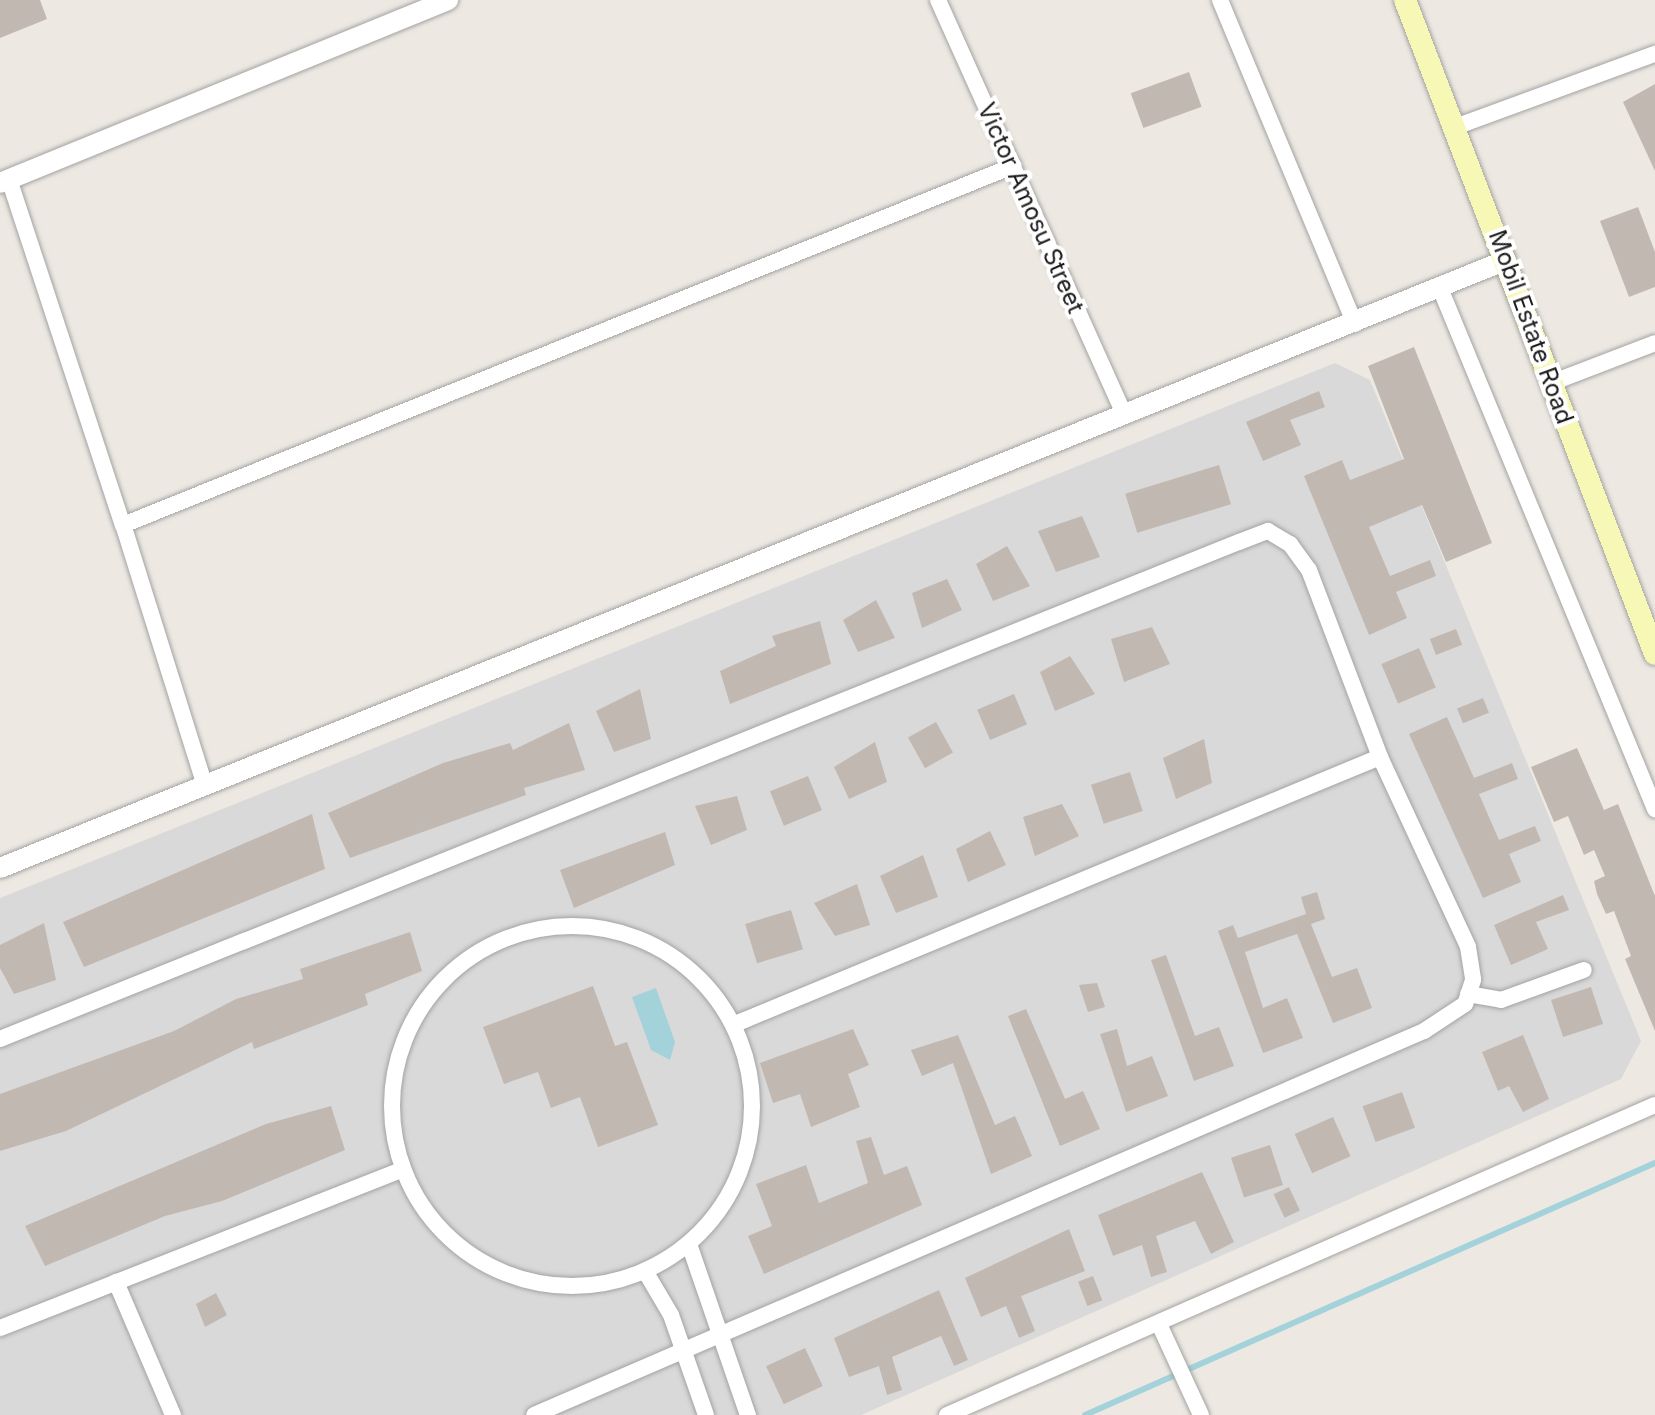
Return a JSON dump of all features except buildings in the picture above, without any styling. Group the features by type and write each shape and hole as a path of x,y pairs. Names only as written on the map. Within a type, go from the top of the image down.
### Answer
{"main road":[{"name":"Mobil Estate Road","path":"1405,0 1655,654"}],"street":[{"path":"205,786 123,525 4,181 448,0"},
{"name":"Victor Amosu Street","path":"938,0 1125,416"},
{"path":"1220,0 1355,324"},
{"path":"1455,127 1655,54"},
{"path":"123,525 1013,166"},
{"path":"0,868 1355,324 1506,260"},
{"path":"1440,288 1655,809"},
{"path":"1551,383 1655,343"},
{"path":"0,1039 1268,531 1290,544 1309,570 1380,757 1468,947 1468,994 1424,1031 716,1333 534,1415"},
{"path":"735,1024 1380,757"},
{"path":"586,926 646,940 697,975 735,1024 752,1077 752,1132 736,1185 689,1244 645,1271 573,1287 518,1280 468,1256 428,1218 401,1170 390,1112 398,1052 426,999 495,942 586,926"},
{"path":"1468,994 1501,1000 1584,970"},
{"path":"947,1415 1655,1105"},
{"path":"0,1328 401,1170"},
{"path":"689,1244 716,1333 748,1415"},
{"path":"645,1271 684,1347 706,1415"},
{"path":"116,1282 173,1415"},
{"path":"1159,1324 1198,1407"}],"shaded area":[{"path":"1335,363 1370,380 1641,1041 1621,1079 861,1415 0,1415 0,898"}],"water":[{"path":"656,988 675,1042 670,1060 651,1050 632,997"}],"waterway":[{"path":"1085,1415 1655,1163"}]}
